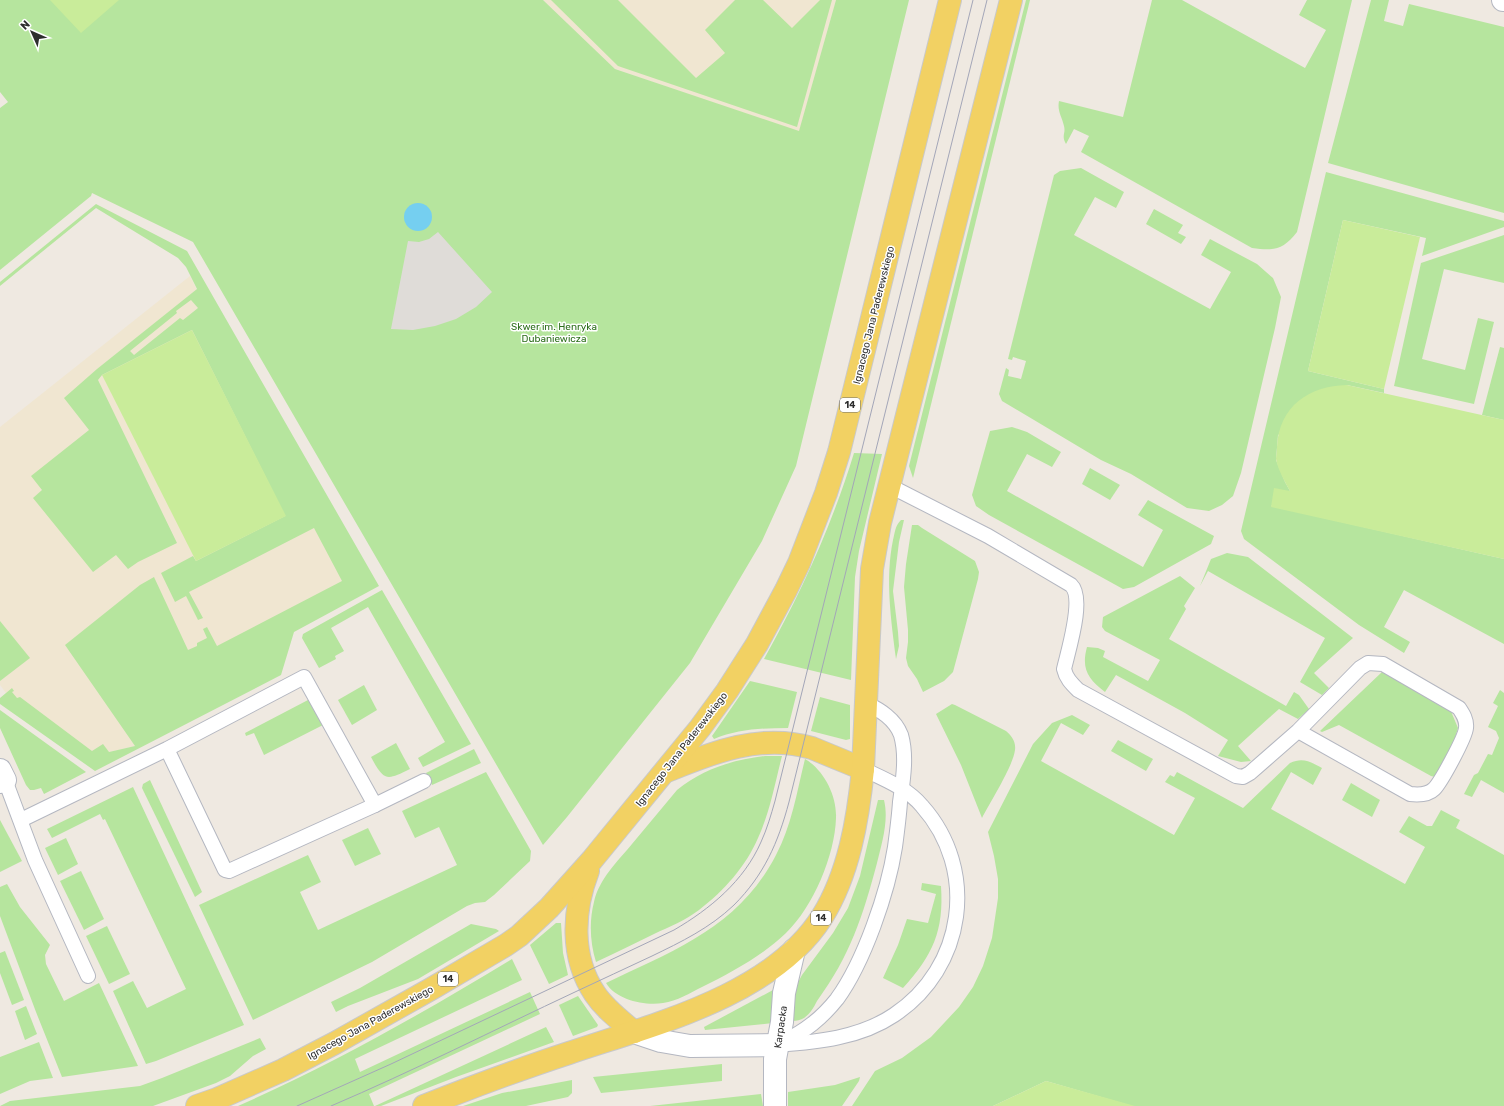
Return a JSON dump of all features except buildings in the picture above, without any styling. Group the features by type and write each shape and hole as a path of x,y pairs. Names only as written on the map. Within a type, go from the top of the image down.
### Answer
{"main road":[{"name":"Ignacego Jana Paderewskiego","path":"197,1106 283,1070 335,1043 506,945 534,923 592,860 664,772 722,697 757,644 796,570 818,516 839,452 950,0"},
{"name":"14","path":"424,1106 570,1053 680,1016 724,997 777,965 809,934 822,916 832,897 843,870 860,798 863,769 872,569 880,523 1011,0"},
{"path":"664,772 702,756 720,751 759,743 778,742 803,745 863,769"},
{"path":"592,860 582,885 578,901 576,934 579,955 595,994 612,1013 634,1032"}],"street":[{"name":"Karpacka","path":"775,1106 775,1059 782,1022 784,993 794,950"},
{"path":"634,1032 661,1041 690,1046 778,1045"}],"lane":[{"path":"890,486 988,536 1075,588 1076,612 1064,669 1066,676 1078,690 1236,776 1243,777 1250,773 1298,731 1360,668 1368,663 1383,664 1390,668 1458,708 1463,713 1466,720 1464,737 1440,781 1434,789 1425,794 1418,795 1410,794 1298,731"},
{"path":"21,820 167,749 304,677 375,805"},
{"path":"778,1045 803,1032 823,1015 837,998 854,969 873,925 888,876 895,848 902,789 904,762 903,747 900,734 893,723 882,711 866,703"},
{"path":"167,749 225,870 229,871 375,805 424,781"},
{"path":"778,1045 810,1042 856,1033 871,1028 894,1015 913,1000 941,966 956,925 958,906 955,872 945,841 935,823 921,805 902,789 863,769"},
{"path":"2,777 21,820 36,860 88,976"}],"shaded area":[{"path":"543,0 836,0 799,132 615,69"},
{"path":"438,232 492,292 476,307 456,319 435,326 413,330 391,329 408,241 419,242 429,239"},
{"path":"190,276 205,306 367,588 290,631 135,746 109,752 88,754 6,693 0,685 0,427"}],"green space":[{"name":"Skwer im. Henryka Dubaniewicza","path":"0,0 543,0 615,69 799,131 836,0 909,0 796,466 762,541 690,663 543,845 193,242 92,193 91,196 0,270 0,108 8,102 0,92"},
{"path":"50,0 119,0 81,33"},
{"path":"551,0 618,0 696,78 725,53 705,30 735,0 763,0 792,28 820,0 832,0 797,127 618,66"},
{"path":"1026,0 1030,0 913,478 909,466"},
{"path":"1152,0 1182,0 1305,68 1326,30 1299,15 1307,0 1352,0 1297,232 1287,243 1282,246 1272,249 1252,248 1081,152 1089,136 1074,129 1066,144 1059,101 1123,117"},
{"path":"1371,0 1389,0 1384,21 1403,26 1409,4 1504,27 1504,213 1328,163"},
{"path":"1081,168 1124,192 1116,208 1095,197 1074,235 1210,309 1231,272 1201,255 1210,239 1257,264 1273,278 1281,297 1241,473 1233,496 1222,505 1209,511 1187,508 1131,474 1101,460 1002,401 999,394 1006,368 1009,370 1008,376 1021,379 1026,361 1013,357 1012,360 1008,359 1054,175 1060,171"},
{"path":"1326,172 1504,221 1504,227 1422,256 1426,238 1343,220 1308,371 1384,389 1384,393 1347,385 1278,435 1276,460 1290,491 1271,506 1504,559 1504,644 1404,590 1384,627 1410,642 1404,653 1359,625 1244,539 1241,531"},
{"path":"96,204 187,251 379,586 294,632 281,675 95,771 0,704 0,698 12,688 14,691 12,692 17,698 20,697 92,751 103,744 109,752 135,746 65,645 140,585 154,577 188,650 197,646 197,643 207,638 203,629 207,627 217,646 342,581 314,528 189,592 203,618 198,620 186,596 175,602 161,573 193,556 196,561 285,516 192,330 102,375 98,380 177,543 138,562 128,569 116,555 93,572 33,498 42,490 31,476 89,430 64,398 97,369 197,289 186,267 178,258 96,208 0,286 0,282","holes":["191,300 198,308 183,320 180,318 134,355 130,351"]},
{"path":"1154,209 1183,225 1178,233 1186,237 1181,244 1146,224"},
{"path":"1343,220 1420,237 1384,389 1308,371"},
{"path":"1504,235 1504,283 1444,269 1422,359 1465,370 1478,318 1494,322 1474,404 1394,386 1421,263"},
{"path":"192,330 286,516 196,561 102,375"},
{"path":"1500,347 1504,348 1504,420 1482,415"},
{"path":"1347,385 1504,420 1504,559 1271,507 1274,488 1290,491 1280,472 1276,459 1279,433 1283,420 1298,401 1309,394 1320,389"},
{"path":"1012,427 1027,432 1061,452 1052,467 1027,454 1007,491 1143,567 1163,530 1138,515 1148,500 1214,536 1211,544 1134,587 1123,589 989,515 976,506 972,495 990,431"},
{"path":"854,453 882,454 859,551 855,577 851,680 764,659 791,609 815,558 836,506"},
{"path":"1090,468 1120,485 1110,500 1082,484"},
{"path":"901,520 904,520 899,542 893,591 899,646 896,659 892,629 889,569 893,540"},
{"path":"912,525 918,525 975,561 979,572 953,672 944,681 923,692 917,679 908,666 906,658 908,630 904,587"},
{"path":"1227,553 1248,557 1353,638 1314,673 1329,688 1322,695 1300,682 1325,638 1208,571 1200,586 1211,559"},
{"path":"1180,576 1195,588 1184,606 1186,609 1169,639 1286,706 1294,692 1299,695 1309,709 1298,719 1279,709 1238,746 1251,761 1241,762 1218,756 1228,740 1185,713 1116,675 1105,692 1094,683 1087,673 1085,655 1087,647 1098,648 1105,651 1103,657 1148,681 1160,660 1105,631 1102,627 1103,617"},
{"path":"382,590 471,744 423,767 418,758 445,742 368,607 331,628 344,651 335,656 336,659 319,668 302,638 303,634"},
{"path":"0,621 30,658 0,681"},
{"path":"1382,672 1450,709 1458,728 1451,751 1435,777 1339,725 1322,732 1320,731"},
{"path":"750,681 797,692 788,728 741,731 714,739 712,736"},
{"path":"364,685 377,710 352,725 338,700"},
{"path":"1500,690 1504,693 1504,793 1481,780 1472,797 1464,794 1474,775 1478,773 1488,754 1492,755 1499,738 1496,731 1488,727 1498,706 1493,703"},
{"path":"820,697 850,705 850,739 846,740 811,731"},
{"path":"308,700 323,725 264,755 254,733 246,736 245,733"},
{"path":"952,704 1006,731 1012,737 1015,744 1015,750 1010,765 982,818 961,765 936,714"},
{"path":"0,710 86,772 44,794 41,788 30,790 26,785 0,728"},
{"path":"1072,715 1090,725 1083,735 1061,723 1041,761 1174,835 1195,798 1165,782 1170,775 1174,777 1177,772 1243,808 1290,763 1303,760 1322,768 1313,785 1291,772 1271,809 1405,884 1425,847 1399,832 1409,816 1427,826 1432,826 1441,810 1460,820 1456,828 1504,855 1504,1106 1132,1106 1046,1081 993,1106 852,1106 875,1071 902,1058 931,1037 959,1007 973,987 983,966 992,938 998,898 998,879 988,832 1033,744 1052,723"},
{"path":"1118,740 1153,759 1146,771 1111,751"},
{"path":"396,743 410,769 396,776 391,777 383,775 371,757"},
{"path":"474,749 481,763 432,785 426,773"},
{"path":"765,756 782,756 766,818 753,848 741,868 717,895 689,917 596,962 592,947 592,909 600,886 615,864 677,790 697,776 718,767 741,760"},
{"path":"805,759 818,770 828,784 834,801 836,818 832,848 821,880 796,922 777,941 746,963 683,996 663,1003 648,1004 624,998 617,994 606,983 680,947 703,934 744,901 761,880 782,844 794,808"},
{"path":"486,772 531,851 530,861 485,902 467,906 372,962 253,1020 199,905 308,855 321,882 300,892 318,930 457,865 439,827 415,838 402,811"},
{"path":"150,780 202,892 195,897 142,788 143,784"},
{"path":"1351,783 1380,800 1372,817 1342,800"},
{"path":"133,787 244,1025 146,1064 113,991 133,981 147,1008 186,989 105,819 103,820 100,814 52,838 47,829"},
{"path":"878,800 884,800 886,815 884,832 872,882 861,918 847,952 812,1010 803,1019 793,1021 795,988 802,975 833,933 848,908 860,876"},
{"path":"0,820 22,861 0,872"},
{"path":"368,828 381,854 355,866 342,840"},
{"path":"66,838 78,864 58,875 45,848"},
{"path":"81,871 104,919 84,930 60,881"},
{"path":"922,883 941,886 941,916 934,942 929,953 903,988 883,978 898,945 907,919 928,923 936,894 921,890"},
{"path":"7,884 20,907 50,945 45,955 46,964 64,1001 99,983 138,1066 62,1077 0,916 0,887"},
{"path":"556,923 561,923 563,953 568,975 549,984 530,945"},
{"path":"471,924 496,929 499,931 418,979 336,1012 331,1002 360,988"},
{"path":"107,926 130,974 109,984 86,936"},
{"path":"5,951 24,1000 12,1005 0,973 0,953"},
{"path":"512,959 522,980 355,1059 360,1072 530,992 540,1014 369,1094 374,1106 238,1106 308,1073 377,1037"},
{"path":"773,990 773,1023 705,1030 704,1027"},
{"path":"578,996 598,1025 597,1027 573,1036 559,1005"},
{"path":"26,1006 37,1034 25,1040 15,1011"},
{"path":"546,1027 554,1042 381,1106 375,1106"},
{"path":"260,1038 266,1049 253,1056 230,1076 216,1083 153,1106 0,1106 10,1101 140,1086"},
{"path":"39,1042 53,1078 30,1081 0,1094 0,1057"},
{"path":"722,1064 722,1081 601,1093 593,1077"},
{"path":"860,1077 859,1081 842,1106 788,1106 788,1092 835,1085"},
{"path":"572,1080 572,1093 568,1097 526,1106 463,1106 502,1093"},
{"path":"1046,1081 1135,1106 993,1106"},
{"path":"761,1094 763,1106 650,1106"}],"water":[{"path":"418,203 424,204 428,207 431,211 431,223 428,227 424,230 418,231 412,230 408,227 405,223 404,217 405,211 408,207 412,204"}],"tram line":[{"path":"297,1106 391,1064 674,930 700,913 725,893 754,856 765,832 775,801 973,0"},
{"path":"331,1106 423,1065 684,940 705,928 734,905 745,894 762,870 775,845 789,802 987,0"}]}
